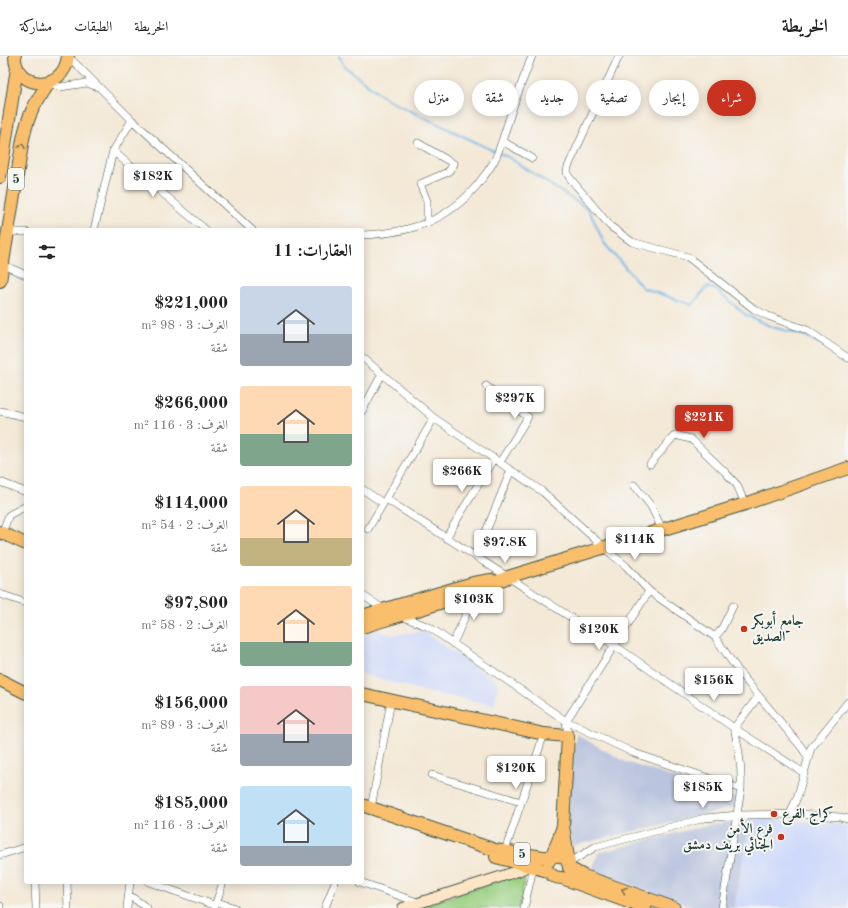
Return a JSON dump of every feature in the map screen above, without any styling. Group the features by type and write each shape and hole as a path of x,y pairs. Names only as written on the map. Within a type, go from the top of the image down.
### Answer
{"main road":[{"path":"16,62 23,75 30,80 39,83 48,83 63,73 67,66 69,56"},
{"name":"5","path":"0,177 4,125 16,62"},
{"name":"5","path":"0,281 27,120 35,103 48,83"},
{"path":"364,626 401,616 476,591 508,577 745,504 848,468"},
{"path":"1,533 24,543"},
{"path":"364,615 473,583 508,577"},
{"path":"0,680 24,692"},
{"path":"0,690 24,699"},
{"path":"364,694 544,734 568,736 563,826 569,866 567,874 562,878"},
{"name":"5","path":"365,808 495,850 550,858 562,856 566,858 569,866 584,876 674,908"},
{"name":"5","path":"365,808 531,867 548,871 551,876 556,878 562,878 645,908"},
{"path":"548,871 547,866 563,826"}],"street":[{"path":"69,56 132,120 250,228"},
{"path":"364,235 411,229 434,221 452,210 469,195 486,174 496,158 532,56"},
{"path":"619,56 568,167 563,172 610,226 632,242 688,257 754,308 768,316 807,330 848,358"},
{"path":"48,83 60,86 87,83 102,89"},
{"path":"94,228 112,151 132,120"},
{"path":"502,141 532,158"},
{"path":"418,143 454,164 448,172 420,184 427,201 427,223"},
{"path":"112,151 204,228"},
{"path":"8,232 24,232"},
{"path":"3,265 24,273"},
{"path":"364,359 434,418 543,492 626,566 649,591 715,638 758,697 808,757"},
{"path":"364,407 382,374"},
{"path":"446,538 497,460 528,417 486,386"},
{"path":"0,411 24,416"},
{"path":"368,529 434,418"},
{"path":"650,464 675,435 691,439 737,485 745,504"},
{"path":"476,556 511,470"},
{"path":"0,482 24,491"},
{"path":"634,485 650,506 662,529"},
{"path":"364,490 385,501 476,556 614,645 734,728 804,773"},
{"path":"1,533 9,515 24,507"},
{"path":"453,644 476,591"},
{"path":"568,736 566,721 649,591"},
{"path":"0,594 24,601"},
{"path":"364,596 384,610 429,627 566,721 634,753 741,789"},
{"path":"715,638 721,630 733,606"},
{"path":"722,908 741,789 741,763 734,728 758,697"},
{"path":"365,808 391,701"},
{"path":"790,814 798,795 811,748 848,702"},
{"path":"505,852 544,734"},
{"path":"432,775 522,802"},
{"path":"569,866 596,847 706,818 738,815 790,814 840,817 848,819"},
{"path":"0,855 24,848"},
{"path":"403,908 531,867 524,908"},
{"path":"364,883 420,903"},
{"path":"35,884 36,908"},
{"path":"67,884 68,908"},
{"path":"127,908 130,884"},
{"path":"155,884 214,905 235,908"},
{"path":"216,905 222,884"},
{"path":"326,908 333,884"},
{"path":"129,895 147,908"}],"shaded area":[{"path":"372,627 392,635 422,631 498,682 495,705 430,693 364,675 364,629"},
{"path":"576,734 626,762 736,798 735,807 572,846 567,826"},
{"path":"750,819 786,820 848,825 848,908 734,908"},
{"path":"750,819 734,908 696,908 595,872 593,867 598,853 707,825"}],"green space":[{"path":"520,874 525,880 519,908 416,908"}],"waterway":[{"path":"339,56 344,66 388,100 508,157 589,210 604,243 643,288 692,305 707,287 715,289 746,315 772,327 806,336 827,347"}],"place":[{"name":"جامع أبوبكر الصديق","path":"744,629"},
{"name":"كراج الفرع","path":"774,814"},
{"name":"فرع الأمن الجنائي بريف دمشق","path":"781,837"}]}
